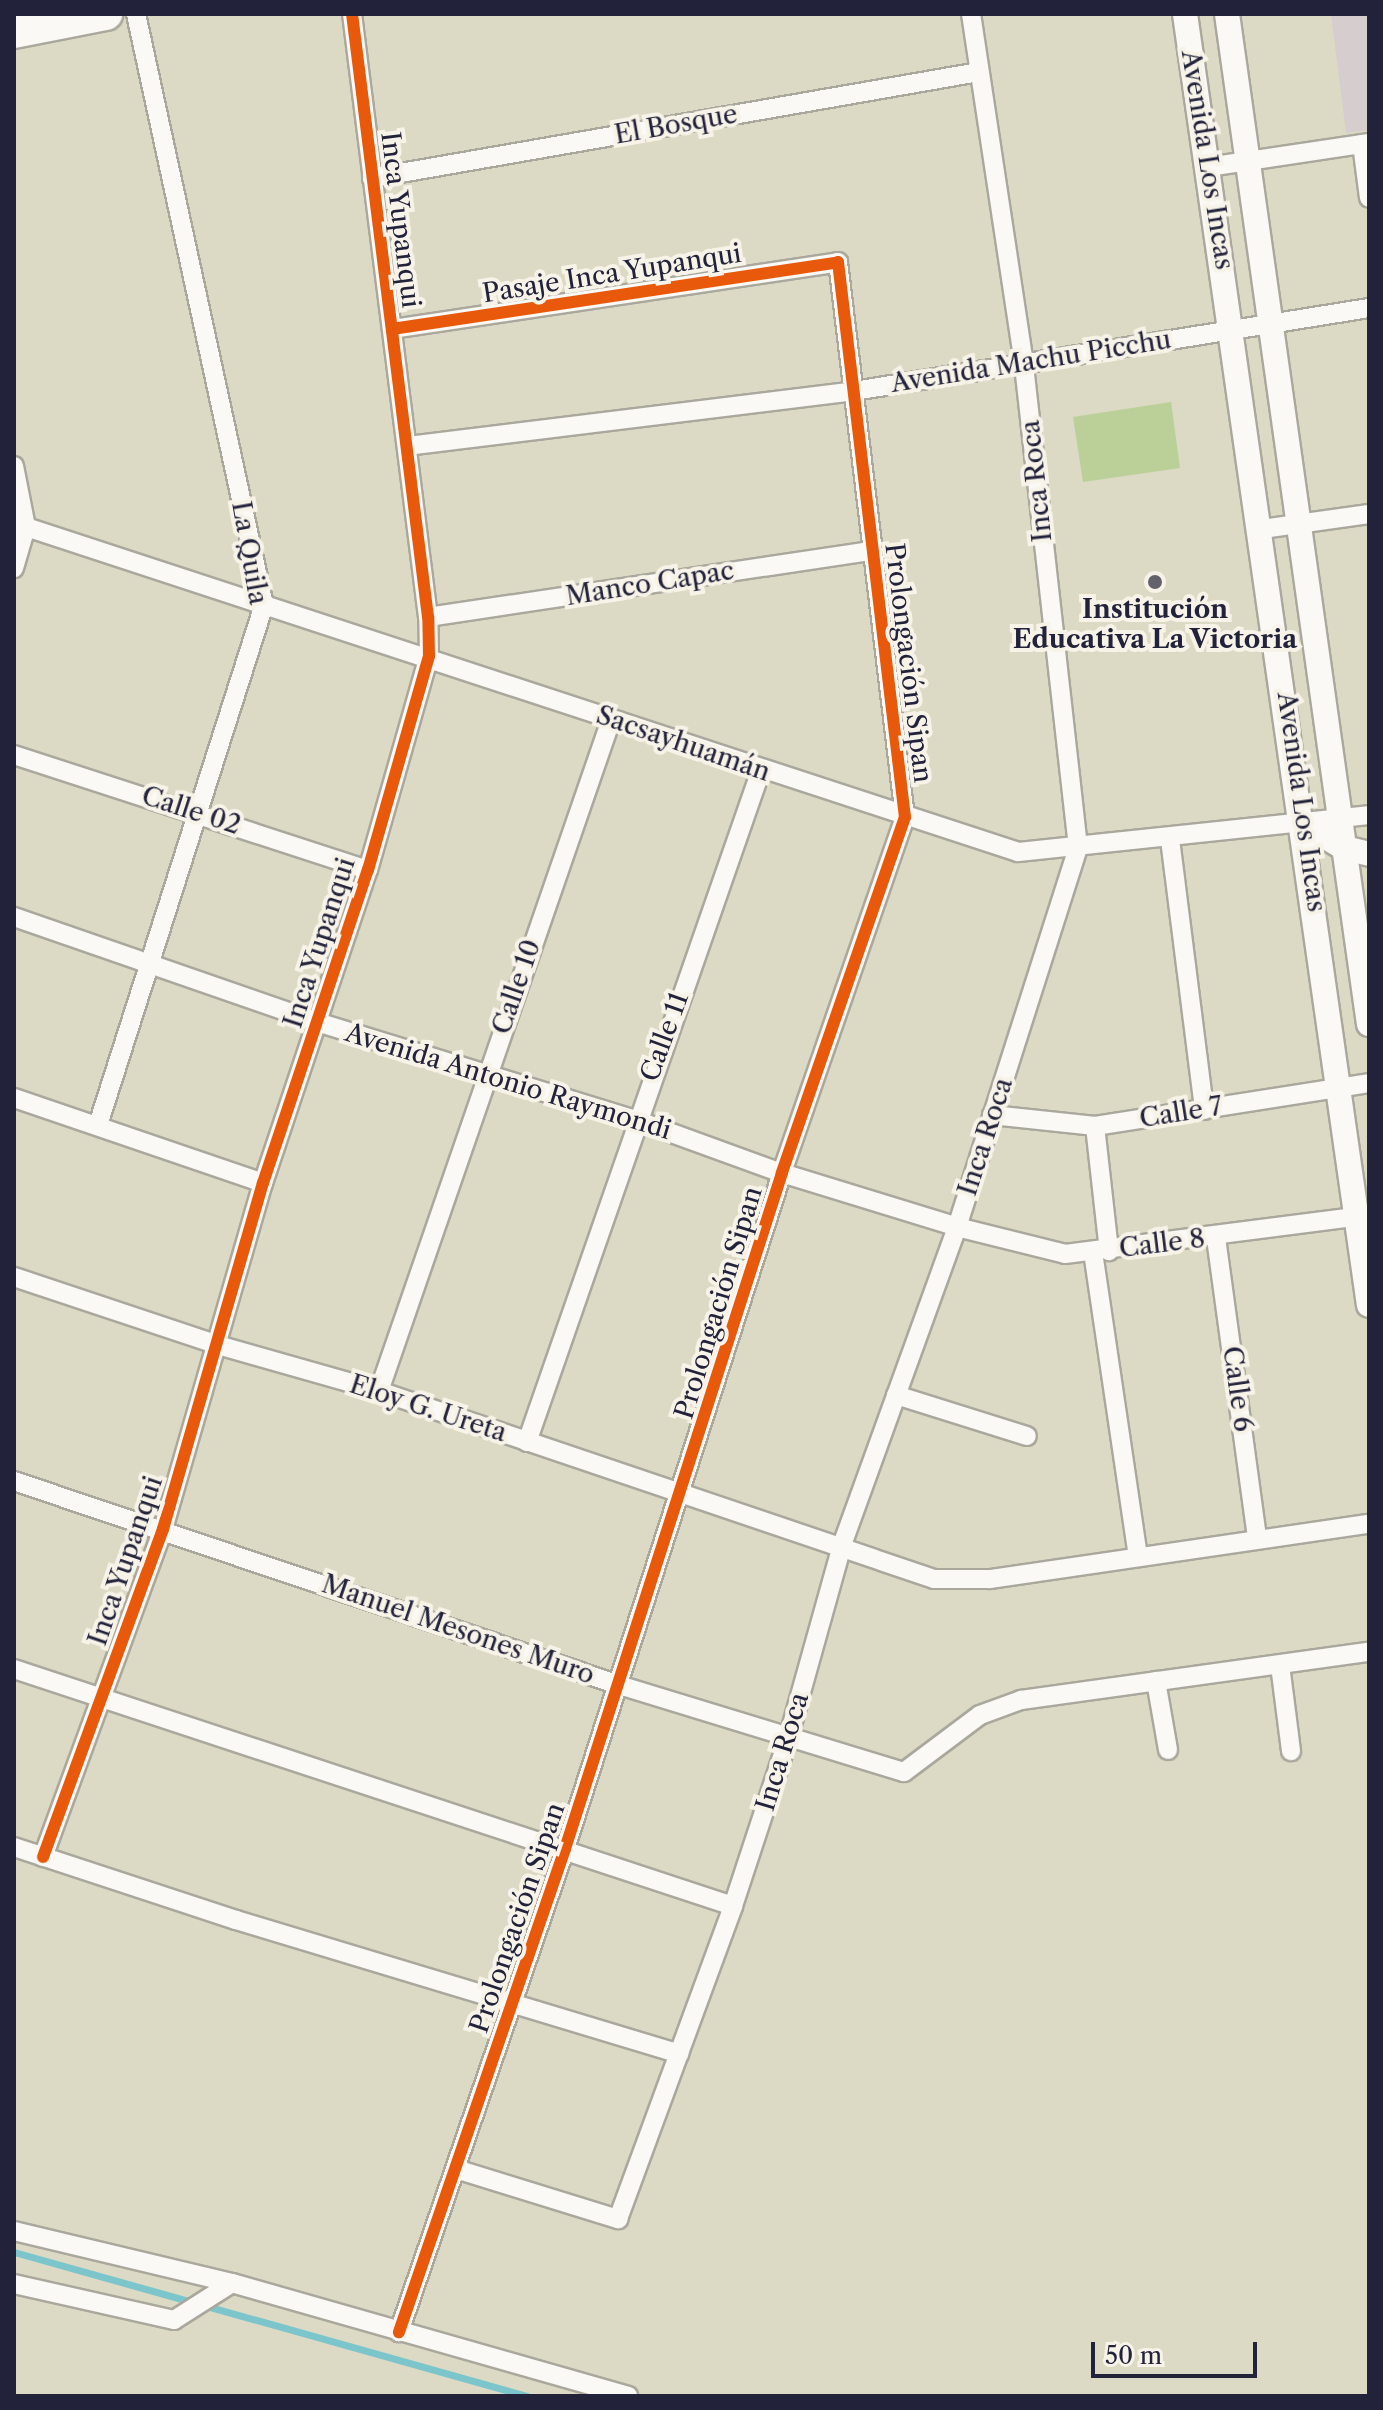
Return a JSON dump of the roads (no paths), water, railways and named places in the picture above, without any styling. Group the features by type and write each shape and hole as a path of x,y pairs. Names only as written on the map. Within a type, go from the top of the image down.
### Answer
{"highway":[{"path":"14,32 106,14"}],"street":[{"name":"La Quila","path":"98,1125 264,605 136,14"},
{"name":"Inca Yupanqui","path":"43,1857 163,1529 263,1183 368,870 429,656 428,617 352,14"},
{"name":"Inca Roca","path":"456,2169 618,2219 733,1906 788,1739 842,1545 957,1227 1078,847 1024,364 971,14"},
{"name":"Avenida Los Incas","path":"1185,14 1262,529 1339,1089 1363,1217 1369,1305"},
{"name":"Avenida Los Incas","path":"1227,14 1251,161 1369,1024"},
{"name":"El Bosque","path":"372,178 979,72"},
{"path":"1208,167 1366,144 1369,198"},
{"name":"Pasaje Inca Yupanqui","path":"392,329 838,262"},
{"name":"Prolongación Sipan","path":"399,2332 565,1849 683,1494 782,1173 905,817 838,262"},
{"name":"Avenida Machu Picchu","path":"407,446 854,391 1369,308"},
{"path":"14,466 20,525 14,568"},
{"path":"1262,529 1369,514"},
{"name":"Sacsayhuamán","path":"20,525 429,656 761,770 1018,852 1170,839 1369,815"},
{"name":"Manco Capac","path":"428,617 871,551"},
{"name":"Calle 10","path":"379,1391 611,720"},
{"name":"Calle 02","path":"14,755 368,870"},
{"name":"Calle 11","path":"527,1442 636,1120 761,770"},
{"path":"1304,824 1344,848 1369,854"},
{"path":"1170,839 1204,1110"},
{"name":"Avenida Antonio Raymondi","path":"14,917 317,1022 636,1120 782,1173 957,1227"},
{"name":"Calle 7","path":"992,1115 1095,1126 1369,1083"},
{"path":"14,1098 263,1183"},
{"path":"1095,1126 1101,1252 1138,1557"},
{"name":"Calle 8","path":"957,1227 1065,1254 1216,1238 1363,1217"},
{"name":"Calle 6","path":"1216,1238 1257,1539"},
{"name":"Eloy G. Ureta","path":"14,1277 218,1345 379,1391 842,1545 934,1579 990,1579 1369,1524"},
{"path":"896,1395 1027,1436"},
{"name":"Manuel Mesones Muro","path":"14,1481 619,1685 904,1772 980,1715 1021,1700 1156,1681"},
{"path":"1168,1750 1156,1681 1369,1652"},
{"path":"1280,1665 1291,1751"},
{"path":"14,1669 733,1906"},
{"path":"14,1847 679,2054"},
{"path":"14,2231 232,2283 628,2396"},
{"path":"14,2284 174,2320 232,2283"}],"waterway":[{"path":"14,2252 527,2396"}],"place":[{"name":"Institución Educativa La Victoria","path":"1155,582"}]}
